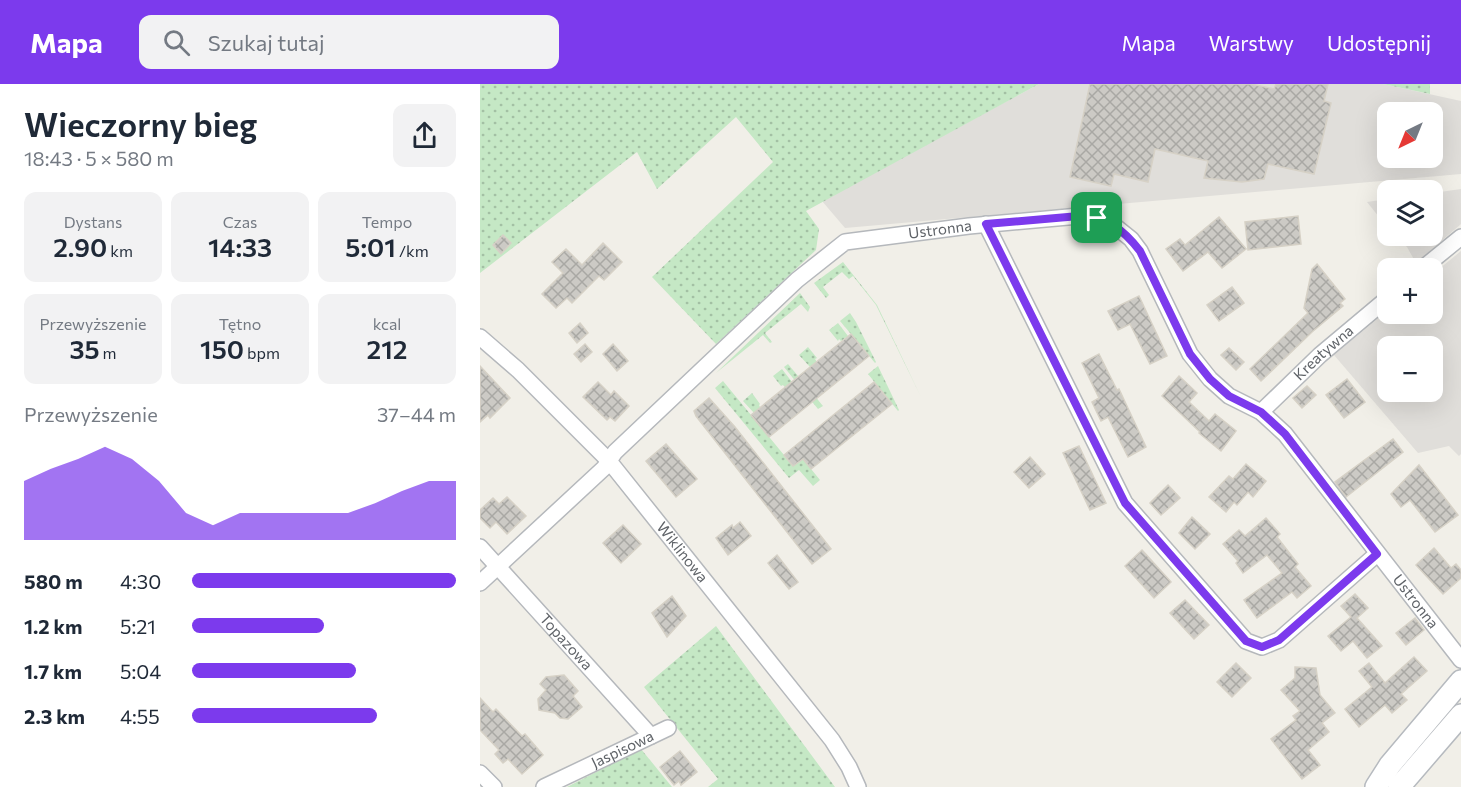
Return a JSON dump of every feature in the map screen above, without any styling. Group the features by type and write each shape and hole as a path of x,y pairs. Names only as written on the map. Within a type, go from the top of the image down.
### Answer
{"main road":[{"path":"1376,787 1390,765 1461,681"},
{"path":"1399,787 1461,715"}],"street":[{"name":"Ustronna","path":"480,583 604,468 615,452 665,403 797,280 845,242 986,224 1079,216 1097,218 1110,223 1131,239 1140,251 1190,354 1203,371 1229,396 1261,412 1285,434 1461,660"},
{"path":"986,224 1125,503 1246,641 1262,647 1279,640 1377,554"},
{"path":"1435,258 1461,237"},
{"name":"Kreatywna","path":"1261,412 1320,354 1377,307"},
{"name":"Wiklinowa","path":"480,337 518,370 609,461 832,740 849,767 858,787"},
{"name":"Topazowa","path":"480,547 651,736"},
{"name":"Jaspisowa","path":"544,787 668,728"},
{"path":"480,773 494,787"}],"shaded area":[{"path":"1039,84 1383,84 1461,101 1461,174 845,228 822,201"},
{"path":"1461,189 1461,224 1443,240 1443,192"},
{"path":"1377,201 1377,214 1367,202"},
{"path":"1436,246 1422,258 1413,258 1407,247"},
{"path":"1461,251 1461,454 1459,456 1449,446 1418,453 1334,355 1377,319 1377,324 1443,324 1443,266"}],"green space":[{"path":"480,84 1039,84 806,211 819,229 816,250 716,344 652,277 773,162 736,117 657,189 637,152 480,273"},
{"path":"1383,84 1430,84 1430,94"},
{"path":"843,262 877,305 921,397 876,305 853,276 849,279 842,272 823,287 829,295 826,298 814,283"},
{"path":"800,293 810,307 808,312 801,304 765,333 772,342 770,343 763,335 716,373"},
{"path":"850,313 876,362 875,363 840,321"},
{"path":"838,323 848,336 841,341 839,339 838,341 829,330"},
{"path":"808,347 817,358 815,359 817,362 810,367 799,355"},
{"path":"788,364 823,406 818,409 784,367"},
{"path":"878,366 899,410 898,411 868,374"},
{"path":"782,369 792,382 785,387 781,386 773,376"},
{"path":"723,381 793,466 803,459 820,480 813,486 799,470 789,478 715,388"},
{"path":"752,393 760,404 754,413 743,401"},
{"path":"716,626 835,787 708,787 718,779 644,687"},
{"path":"641,749 672,787 567,787"}],"building":[{"path":"1090,84 1251,84 1274,89 1276,84 1328,84 1324,101 1331,103 1314,174 1268,164 1264,179 1242,182 1204,178 1208,161 1155,149 1148,182 1114,174 1111,186 1070,177"},
{"path":"1298,216 1301,244 1248,250 1245,222"},
{"path":"1219,217 1246,249 1222,268 1208,252 1183,271 1166,249 1180,239 1185,245"},
{"path":"503,235 511,243 501,254 493,245"},
{"path":"603,243 622,262 604,280 599,276 572,303 567,298 556,308 542,294 563,273 552,262 566,249 582,265"},
{"path":"1317,264 1345,299 1340,303 1343,306 1261,381 1250,369 1308,313 1304,308 1312,269"},
{"path":"1232,287 1244,303 1219,321 1207,305"},
{"path":"1139,296 1167,356 1150,364 1130,324 1118,330 1108,311"},
{"path":"580,323 588,333 577,343 569,333"},
{"path":"851,334 869,356 769,437 751,415"},
{"path":"585,344 592,352 581,362 574,354"},
{"path":"613,344 628,361 617,371 603,354"},
{"path":"1229,348 1244,362 1236,370 1221,355"},
{"path":"1099,354 1117,390 1119,389 1146,447 1128,457 1108,417 1101,421 1092,402 1099,398 1082,363"},
{"path":"480,366 510,398 490,418 488,415 480,422"},
{"path":"1179,376 1197,393 1189,402 1209,421 1215,414 1236,431 1221,451 1199,433 1162,396"},
{"path":"1347,379 1365,402 1344,418 1326,395"},
{"path":"598,382 611,395 614,391 629,406 615,421 610,417 607,420 583,397"},
{"path":"874,382 892,404 811,469 803,459 793,466 784,455"},
{"path":"1307,386 1316,395 1302,408 1293,398"},
{"path":"709,398 735,427 831,549 812,564 696,416 694,411"},
{"path":"1393,439 1403,452 1346,497 1335,482"},
{"path":"666,444 697,479 676,497 646,461"},
{"path":"1079,446 1106,503 1090,510 1063,453"},
{"path":"1030,457 1045,474 1029,488 1014,472"},
{"path":"1246,464 1266,481 1253,497 1248,492 1237,505 1234,502 1226,512 1209,497 1229,476 1233,479"},
{"path":"1419,465 1458,515 1435,532 1410,500 1401,507 1391,494"},
{"path":"1168,485 1180,498 1161,515 1150,503"},
{"path":"507,497 526,516 507,534 496,522 490,528 480,518 480,510 493,498 499,504"},
{"path":"1192,517 1210,534 1195,549 1179,533"},
{"path":"1266,518 1280,534 1277,537 1298,564 1295,567 1311,586 1297,598 1292,592 1257,618 1244,600 1282,573 1267,555 1243,573 1236,563 1238,561 1223,544 1239,530 1245,536"},
{"path":"740,522 751,536 728,555 716,538 732,525 733,528"},
{"path":"623,525 641,544 621,563 603,543"},
{"path":"1434,548 1451,568 1456,564 1461,570 1461,578 1443,594 1416,565"},
{"path":"1142,550 1171,582 1154,598 1125,566"},
{"path":"777,555 798,582 789,589 768,563"},
{"path":"1355,594 1368,608 1357,618 1382,646 1367,658 1353,641 1341,651 1328,636 1351,617 1341,606"},
{"path":"672,596 686,616 667,637 652,613"},
{"path":"1185,600 1209,625 1194,639 1170,613"},
{"path":"1415,618 1424,630 1406,645 1396,633"},
{"path":"1414,657 1427,671 1401,694 1407,700 1392,713 1385,705 1359,727 1345,709 1372,687 1359,671 1369,663 1385,683"},
{"path":"1236,663 1251,678 1232,697 1217,682"},
{"path":"1295,667 1316,668 1320,695 1335,713 1322,723 1329,732 1308,750 1320,765 1302,779 1271,739 1296,720 1293,716 1300,711 1281,690 1295,678"},
{"path":"564,675 578,691 573,696 582,707 568,719 560,718 555,713 539,710 538,699 546,690 540,684 546,677"},
{"path":"480,698 493,712 496,709 522,736 525,734 543,755 522,774 508,759 503,763 495,754 499,750 480,730"},
{"path":"680,751 697,772 681,785 679,781 674,785 660,767"}],"route":[{"path":"1079,216 1097,218 1121,231 1140,251 1190,354 1210,379 1229,396 1261,412 1285,434 1377,554 1279,640 1262,647 1246,641 1125,503 986,224 1079,216"}]}
